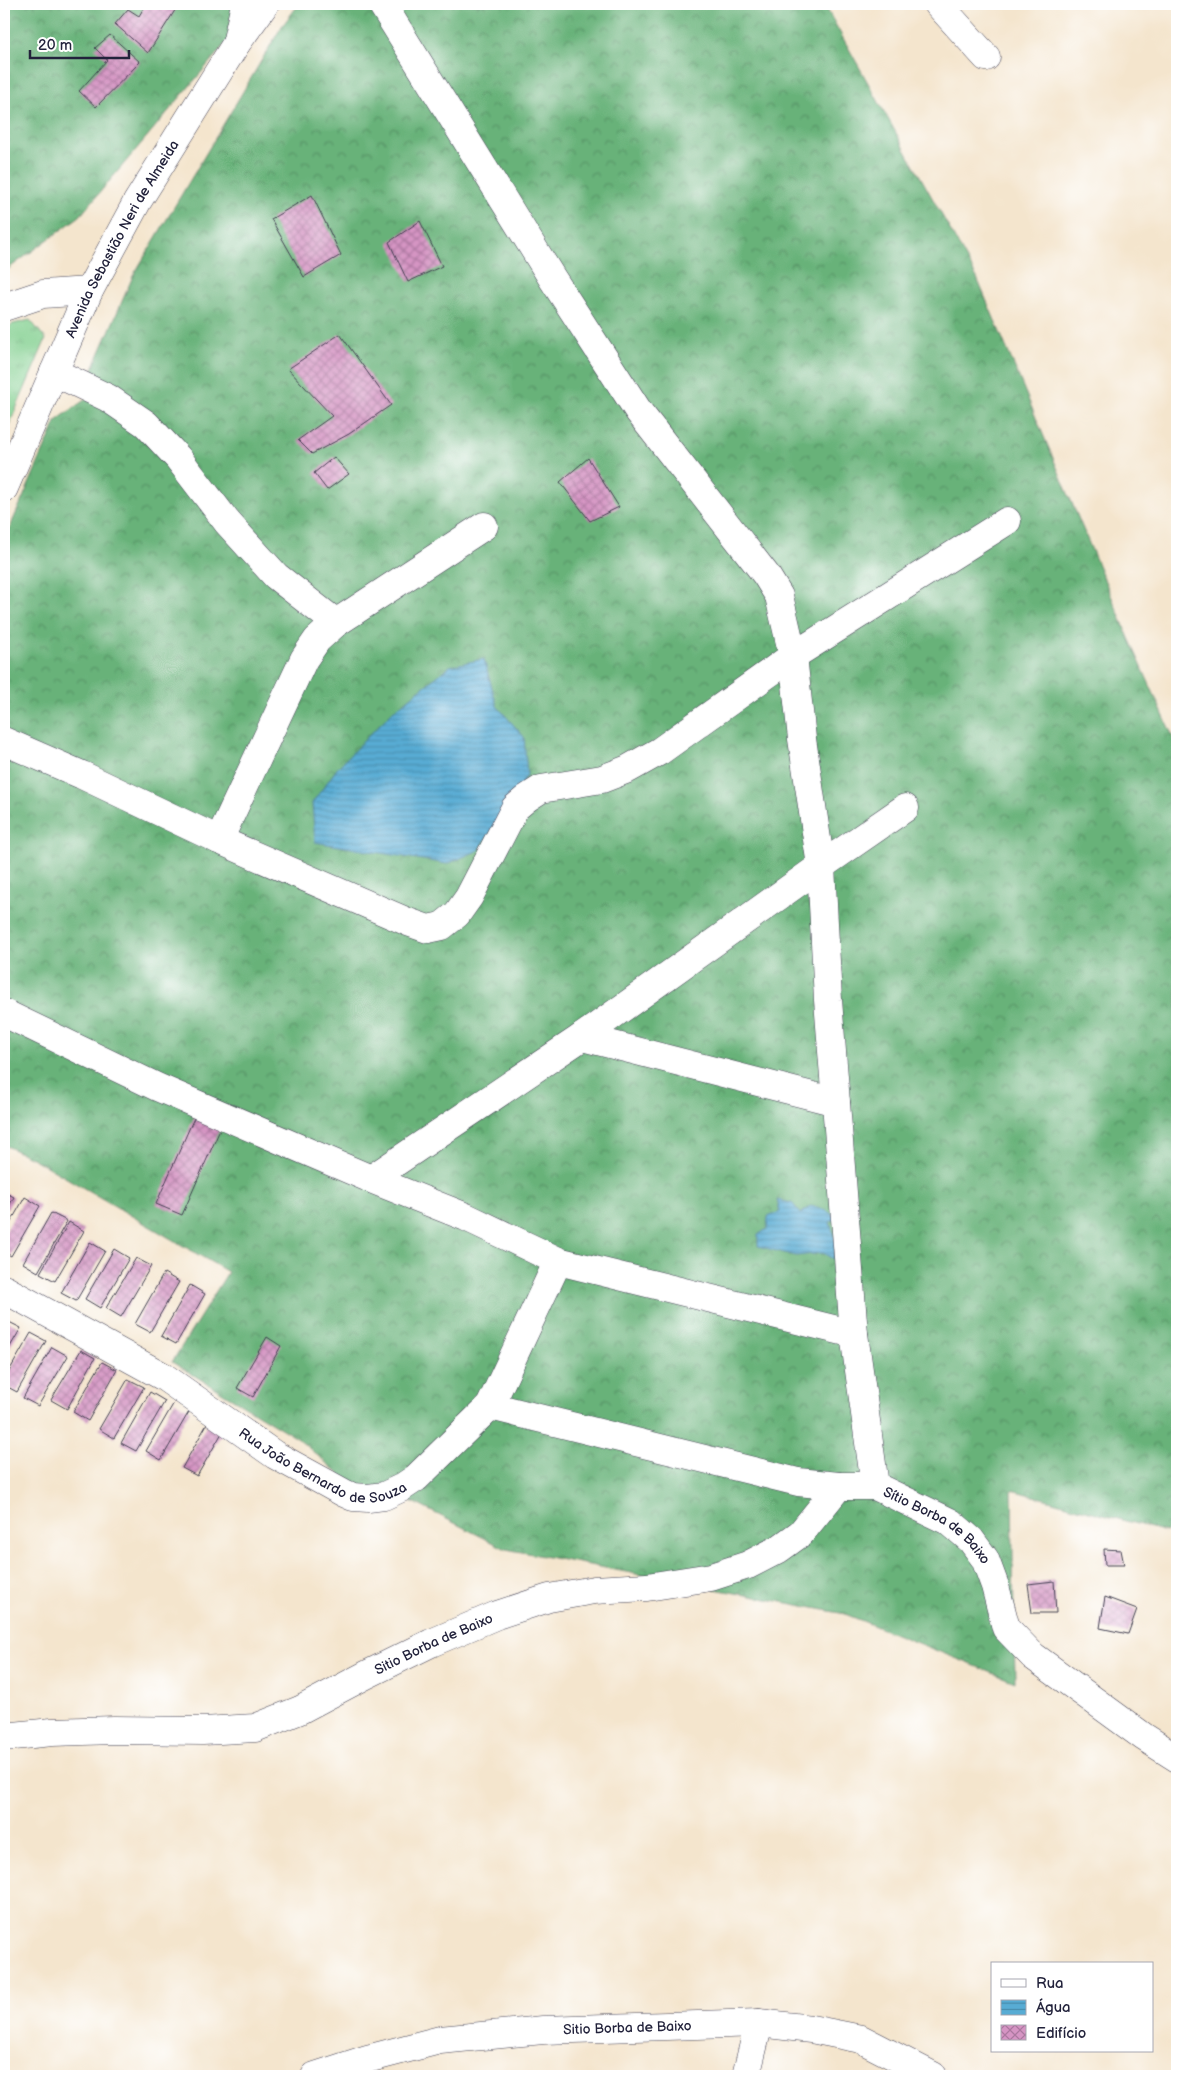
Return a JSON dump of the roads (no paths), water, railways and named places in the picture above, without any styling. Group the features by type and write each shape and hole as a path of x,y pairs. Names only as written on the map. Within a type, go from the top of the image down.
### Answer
{"street":[{"path":"236,44 245,4"},
{"name":"Avenida Sebastião Neri de Almeida","path":"4,488 89,291 137,202 236,44 266,4"},
{"path":"382,4 552,278 639,412 766,575 779,596 793,656 802,739 820,866 828,1000 854,1334 875,1486"},
{"path":"938,4 986,57"},
{"path":"4,307 43,294 89,291"},
{"path":"54,372 108,398 146,424 178,458 226,522 276,576 336,623"},
{"path":"4,742 82,775 220,840 408,922 428,929 442,926 463,906 515,808 527,798 541,789 602,779 628,769 660,751 793,656 1007,521"},
{"path":"220,840 304,659 317,640 336,623 484,526"},
{"path":"371,1179 582,1037 904,808"},
{"path":"4,1013 157,1087 371,1179 466,1217 558,1261 854,1334"},
{"path":"582,1037 836,1102"},
{"name":"Rua João Bernardo de Souza","path":"4,1288 164,1377 275,1455 352,1497 368,1498 384,1496 416,1478 490,1406 558,1261"},
{"name":"Sítio Borba de Baixo","path":"490,1406 798,1482 839,1486 875,1486 950,1522 971,1540 985,1559 1006,1628 1018,1642 1033,1656 1136,1732 1177,1758"},
{"name":"Sitio Borba de Baixo","path":"4,1737 52,1732 114,1730 203,1731 255,1728 300,1710 432,1643 497,1615 549,1598 594,1590 647,1586 710,1577 748,1565 779,1549 801,1533 839,1486"},
{"path":"746,2076 759,2023"},
{"name":"Sitio Borba de Baixo","path":"315,2076 367,2059 440,2040 544,2030 759,2023 811,2029 861,2039 933,2076"}],"water":[{"path":"484,659 497,706 524,737 527,775 479,850 447,864 315,842 312,803 339,766 393,711 450,666"},
{"path":"777,1200 792,1203 801,1214 810,1206 823,1209 839,1218 830,1222 836,1243 833,1259 823,1253 796,1256 758,1246 758,1235 767,1229 768,1217 780,1212"}]}
